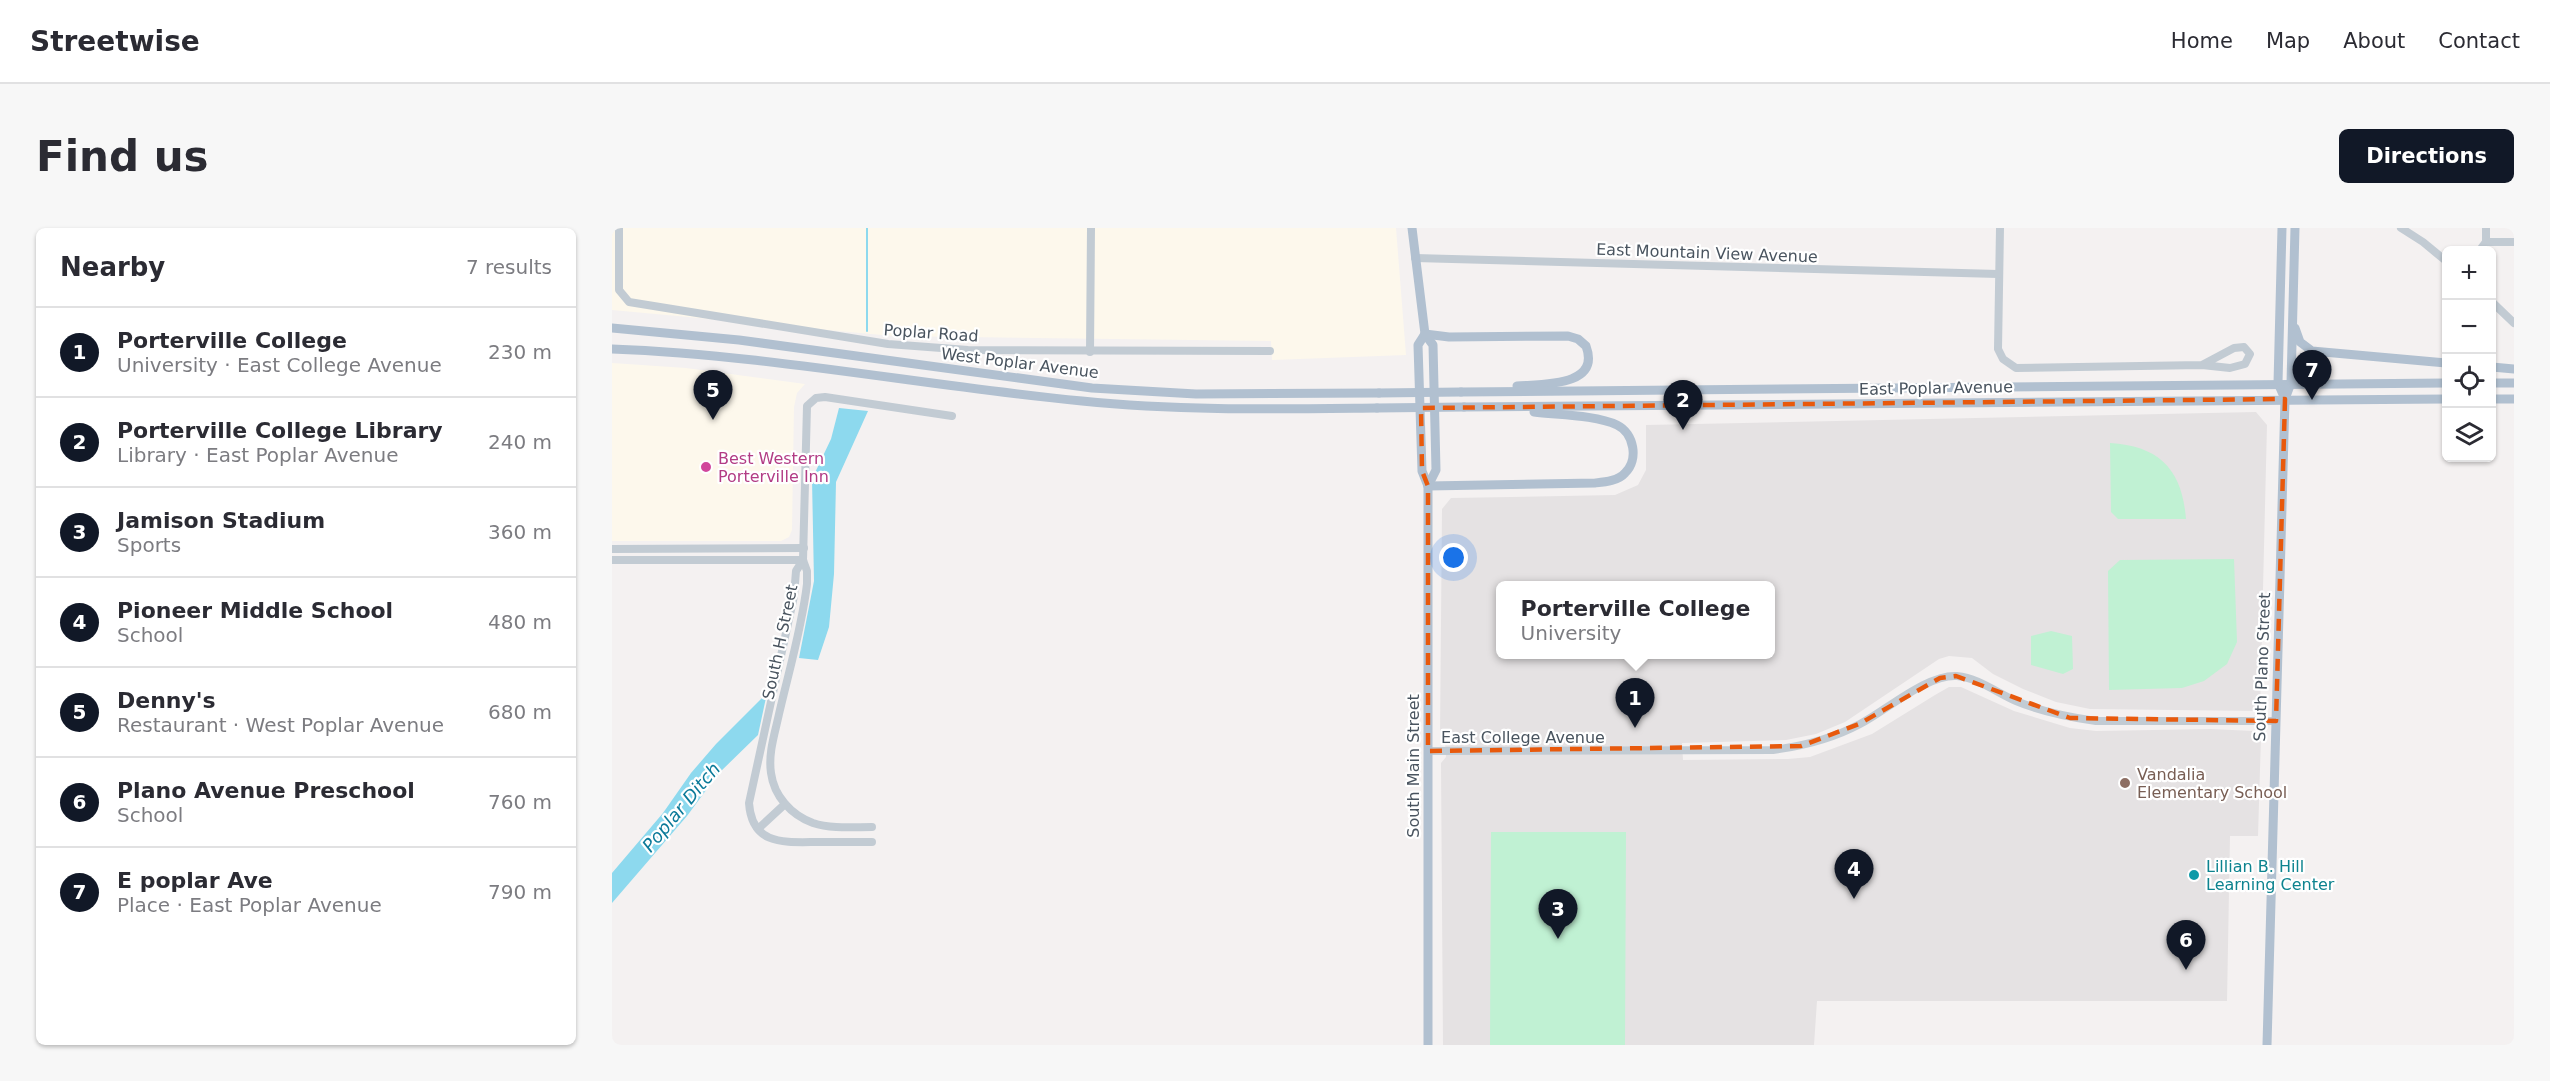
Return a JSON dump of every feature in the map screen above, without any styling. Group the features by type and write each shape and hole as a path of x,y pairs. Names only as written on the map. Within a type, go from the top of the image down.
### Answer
{"main road":[{"name":"South Main Street","path":"1412,228 1425,334 1433,345 1436,470 1428,486"},
{"name":"South Plano Street","path":"2282,228 2278,383 2285,399"},
{"name":"South Plano Street","path":"2267,1045 2285,399 2291,383 2295,228"},
{"path":"2293,314 2300,342 2313,351 2442,363"},
{"name":"West Poplar Avenue","path":"612,328 728,339 1092,388 1196,394 1427,393"},
{"name":"South Main Street","path":"1425,334 1418,345 1422,471 1428,486 1428,1045"},
{"path":"1425,334 1449,337 1568,336 1583,343 1587,350 1586,368 1581,375 1572,380 1461,392"},
{"name":"West Poplar Avenue","path":"612,349 735,357 1051,398 1146,407 1220,410 1425,408"},
{"path":"2496,367 2514,369"},
{"name":"East Poplar Avenue","path":"1427,393 2442,383"},
{"path":"2496,383 2514,383"},
{"name":"East Poplar Avenue","path":"1425,408 2442,399"},
{"path":"2496,399 2514,399"},
{"path":"1428,486 1595,483 1617,478 1629,468 1633,452 1631,440 1625,431 1616,425 1604,421 1501,408"}],"street":[{"name":"Poplar Road","path":"620,228 619,290 629,302 888,344 968,350 1269,351"},
{"path":"1090,352 1091,228"},
{"path":"1998,274 2000,228"},
{"path":"2401,228 2442,258"},
{"path":"2483,246 2486,242 2486,228"},
{"path":"2486,242 2514,242"},
{"name":"East Mountain View Avenue","path":"1415,258 1998,274"},
{"name":"East Poplar Avenue","path":"1998,274 1998,349 2003,359 2016,368 2202,365 2238,368 2248,361 2250,354 2244,347 2234,348 2202,365"},
{"path":"2496,306 2514,323"},
{"name":"South H Street","path":"872,827 812,823 796,815 785,804 775,786 770,770 770,757 806,593 807,571 803,560 806,412 810,402 816,398 825,397 952,416"},
{"path":"674,548 674,559"},
{"path":"612,549 804,548"},
{"path":"612,560 803,560"},
{"name":"South H Street","path":"758,829 750,814 749,803 794,596 796,571 803,560"},
{"name":"East College Avenue","path":"1428,751 1773,750 1828,739 1859,724 1920,687 1940,678 1956,676 1985,685 2038,710 2070,718 2096,721 2276,721"},
{"path":"765,726 776,729"},
{"path":"785,804 758,829 768,838 784,842 872,842"},
{"path":"839,826 839,842"}],"highlighted area":[{"path":"2285,399 2276,721 2070,718 1956,676 1940,678 1859,724 1801,746 1428,751 1428,486 1422,471 1421,408"}],"shaded area":[{"path":"612,228 1396,228 1406,355 1272,360 1271,341 893,336 612,310"},
{"path":"612,363 686,368 805,384 797,393 794,407 792,530 789,537 781,541 612,541"},
{"path":"2256,412 2267,425 2260,711 2090,709 2056,702 2023,689 1993,674 1972,658 1949,656 1939,659 1845,722 1816,734 1786,740 1682,743 1683,760 1810,757 1872,734 1949,687 1961,687 2014,711 2070,728 2096,731 2210,729 2254,731 2261,736 2258,836 2230,836 2227,1001 1817,1001 1814,1045 1443,1045 1441,763 1446,757 1445,742 1440,737 1442,509 1451,498 1615,495 1638,485 1646,470 1646,425"}],"green space":[{"path":"2110,443 2142,449 2155,455 2165,464 2179,487 2186,519 2118,519 2111,512"},
{"path":"2234,559 2237,642 2227,664 2204,681 2182,688 2109,690 2108,571 2120,560"},
{"path":"2051,631 2072,636 2073,669 2063,674 2031,665 2031,636"},
{"path":"1491,832 1626,832 1625,1045 1490,1045"}],"water":[{"path":"839,408 868,411 836,482 834,574 829,627 818,660 799,658 814,581 812,479 831,439"},
{"path":"767,693 758,735 718,774 687,816 612,903 612,873 663,813 691,773 716,744"}],"waterway":[{"name":"Poplar Ditch","path":"867,228 867,331"}],"place":[{"name":"E poplar Ave","path":"2312,400"},
{"name":"Denny's","path":"713,420"},
{"name":"Porterville College Library","path":"1683,430"},
{"name":"Best Western Porterville Inn","path":"706,467"},
{"name":"Porterville College","path":"1635,728"},
{"name":"Vandalia Elementary School","path":"2125,783"},
{"name":"Lillian B. Hill Learning Center","path":"2194,875"},
{"name":"Pioneer Middle School","path":"1854,899"},
{"name":"Jamison Stadium","path":"1558,939"},
{"name":"Plano Avenue Preschool","path":"2186,970"}]}
